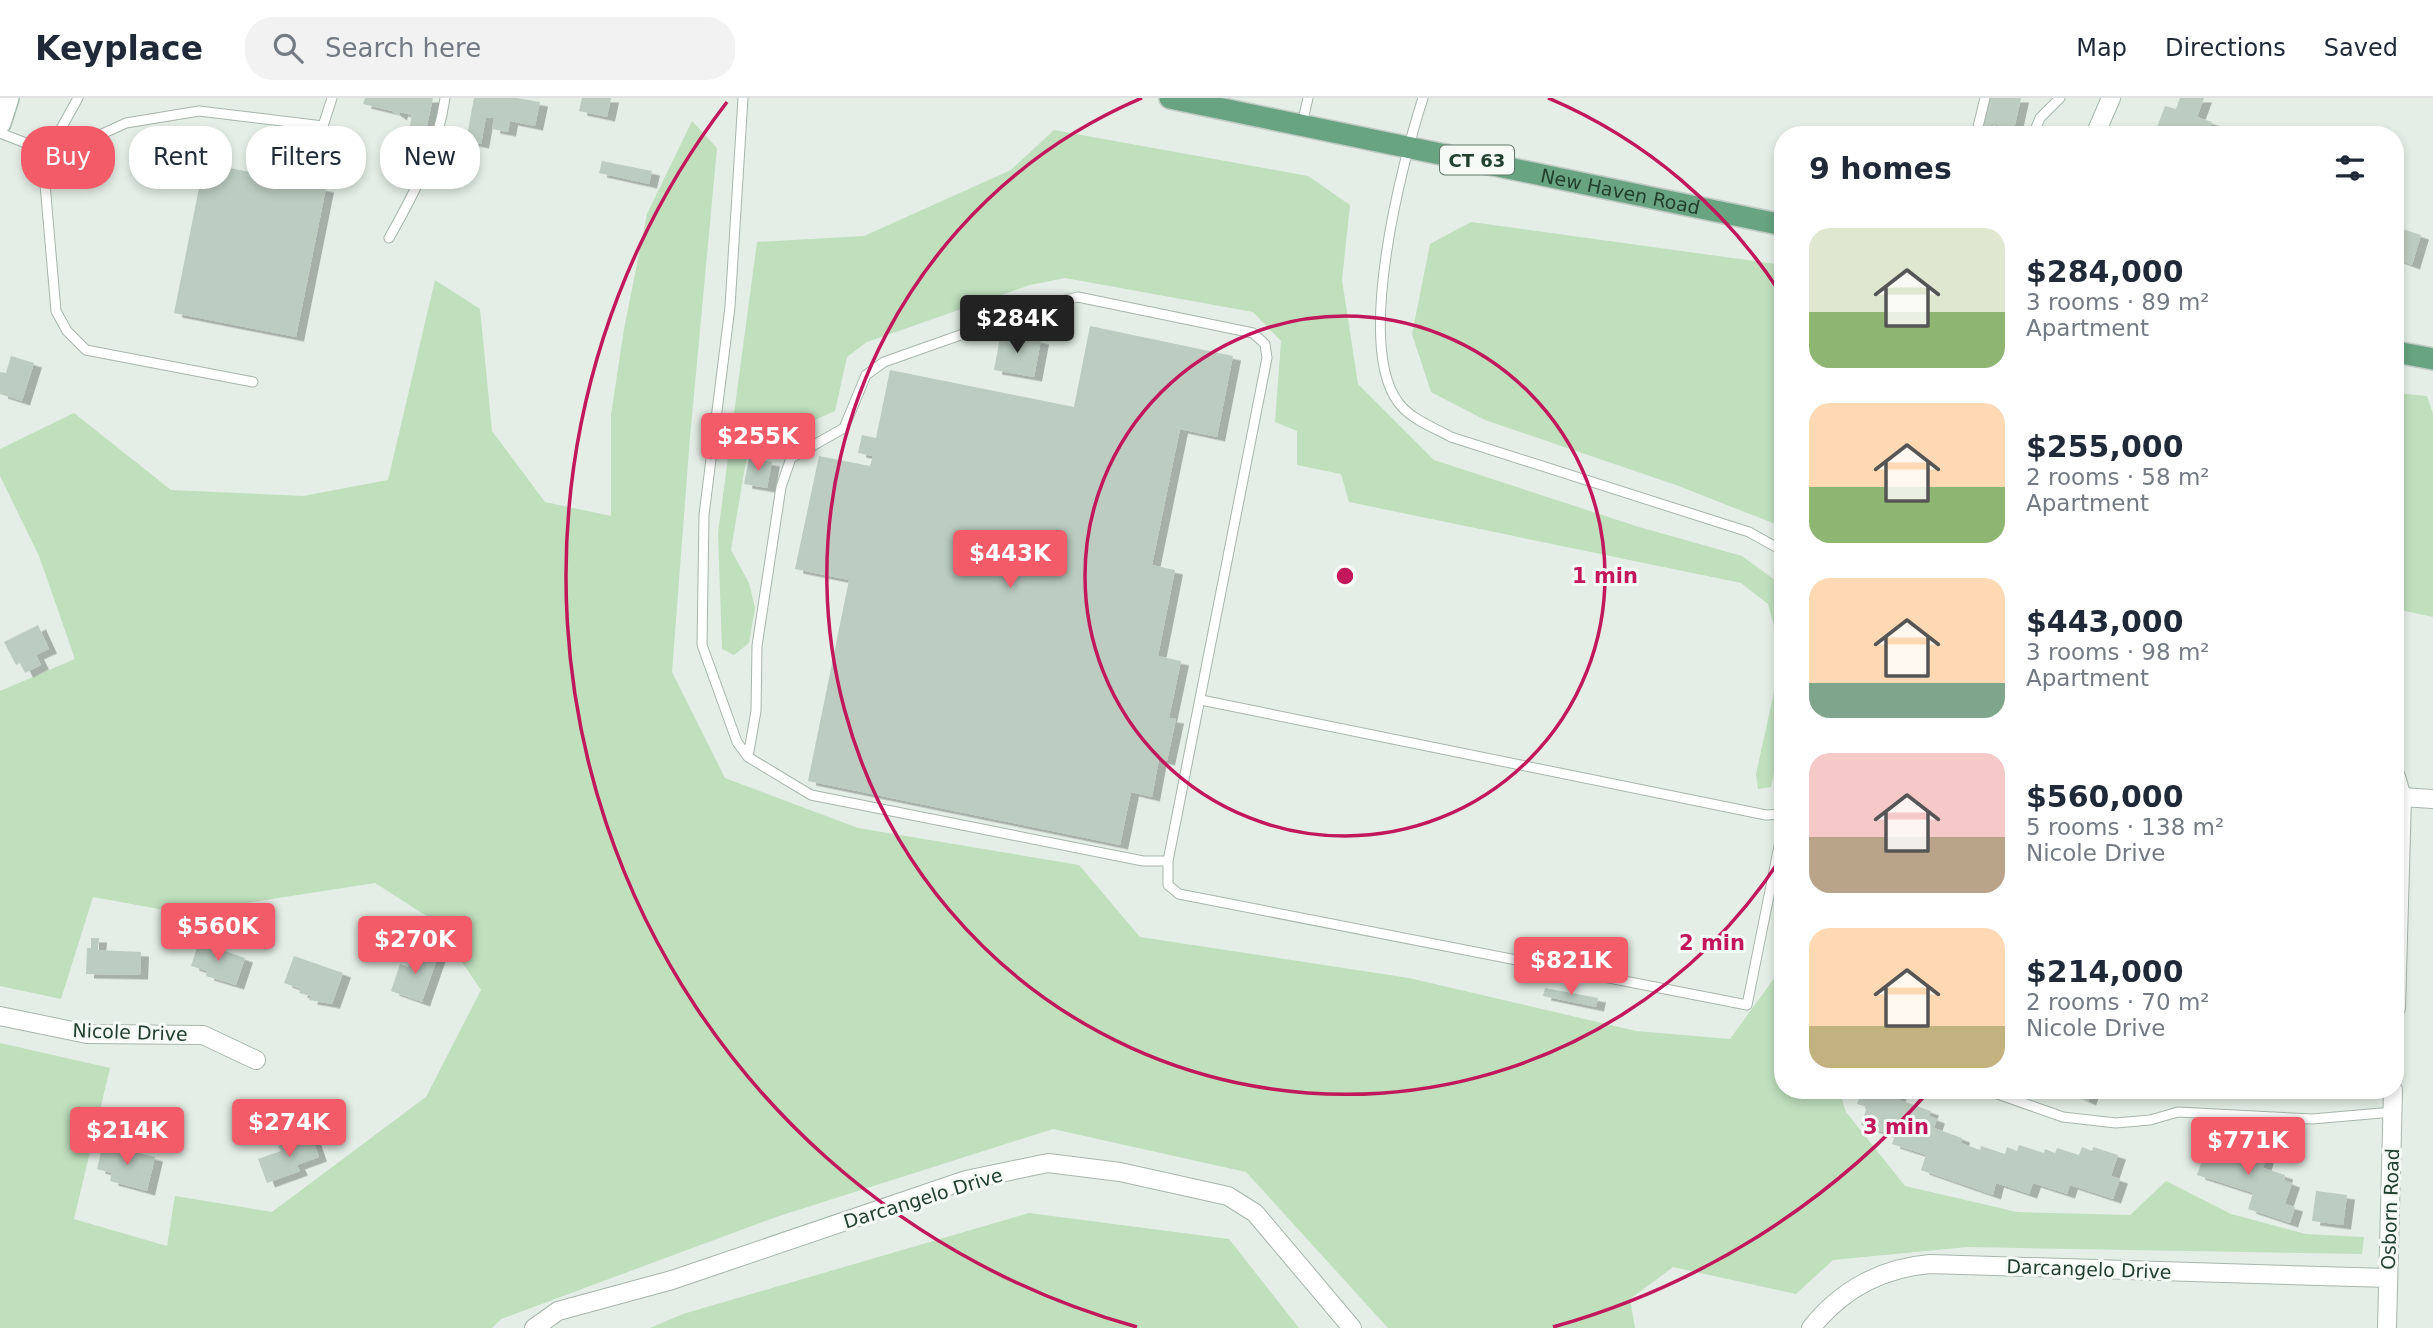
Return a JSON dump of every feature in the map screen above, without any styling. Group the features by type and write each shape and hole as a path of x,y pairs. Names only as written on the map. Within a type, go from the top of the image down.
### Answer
{"main road":[{"name":"New Haven Road","path":"1170,98 1408,145 1774,223"},
{"path":"2404,354 2433,359"}],"street":[{"path":"0,123 8,98"},
{"path":"2099,126 2111,98"},
{"path":"2404,797 2433,799"},
{"name":"Nicole Drive","path":"0,1016 87,1034 203,1035 256,1060"},
{"name":"Osborn Road","path":"2387,1328 2393,1099"},
{"name":"Darcangelo Drive","path":"534,1328 558,1311 672,1280 966,1180 1048,1163 1120,1172 1228,1196 1255,1213 1352,1328"},
{"name":"Darcangelo Drive","path":"1811,1328 1853,1288 1894,1270 1930,1264 2388,1278"}],"lane":[{"path":"62,126 78,98"},
{"path":"115,128 126,123 199,111 323,126 332,98"},
{"path":"389,237 414,194 442,121 445,98"},
{"path":"743,98 730,307 704,515 702,645 737,742 748,757 811,795 1143,861 1168,861"},
{"path":"1302,124 1308,98"},
{"path":"1423,98 1408,145 1380,300 1379,340 1385,373 1397,401 1418,419 1451,437 1749,532 1774,546"},
{"path":"1978,126 1985,98"},
{"path":"2037,126 2040,118 2059,99"},
{"path":"0,133 21,141"},
{"path":"45,189 56,311 67,331 86,350 253,382"},
{"path":"748,757 756,711 757,646 781,487 791,458 844,428 866,375 884,362 1048,304 1078,297 1253,333 1265,344 1267,358 1168,861 1168,885 1179,894 1747,1005 1774,871"},
{"path":"1201,700 1774,815"},
{"path":"2012,1099 2063,1117 2116,1123 2150,1120 2178,1112 2312,1119 2393,1112"}],"green space":[{"path":"692,121 717,148 690,437 672,672 725,778 858,828 1079,865 1140,937 1409,978 1636,1031 1730,1039 1774,978 1774,1099 1842,1099 1846,1112 1905,1186 2017,1212 2130,1215 2166,1181 2231,1214 2306,1234 2364,1237 2362,1254 1967,1247 1833,1260 1796,1294 1673,1267 1630,1299 1635,1328 1388,1328 1246,1172 1053,1129 776,1217 501,1319 492,1328 0,1328 0,1043 110,1068 74,1219 167,1246 175,1196 272,1212 426,1097 481,990 433,920 375,883 181,913 93,897 61,999 0,986 0,691 75,659 39,556 0,476 0,449 74,413 171,490 303,496 388,480 435,280 480,309 492,431 545,502 611,516 611,415 624,329 647,214"},
{"path":"1054,130 1308,176 1350,205 1342,280 1358,384 1434,460 1639,527 1742,556 1774,579 1774,626 1768,604 1741,583 1349,502 1341,474 1297,465 1297,431 1275,422 1281,341 1253,312 1065,278 1030,285 867,342 847,357 835,411 748,449 731,550 749,583 755,608 749,643 734,655 722,649 718,533 757,242 864,236 1011,170"},
{"path":"1471,222 1774,264 1774,523 1676,485 1485,420 1431,392 1412,334 1430,244"},
{"path":"2404,394 2427,396 2433,414 2433,617 2404,611"},
{"path":"1774,692 1774,773 1771,787 1758,789 1756,774"},
{"path":"1029,1213 1229,1239 1299,1328 650,1328 683,1314"}],"building":[{"path":"365,98 433,98 427,126 410,126 412,115 400,112 399,116 392,111 363,104"},
{"path":"474,98 517,98 540,102 535,126 510,121 508,132 492,129 494,118 486,117 481,144 480,126 469,126"},
{"path":"582,98 611,98 607,117 579,111"},
{"path":"1988,98 2021,98 2015,126 1981,126"},
{"path":"2180,98 2204,98 2197,117 2212,122 2210,126 2157,126 2165,106 2176,109"},
{"path":"602,161 652,171 649,184 599,173"},
{"path":"232,168 246,171 246,189 326,189 296,337 174,313 199,189 232,189"},
{"path":"2404,230 2421,235 2412,265 2404,262"},
{"path":"1090,326 1233,356 1217,437 1180,429 1152,565 1175,570 1158,656 1181,661 1169,718 1176,719 1167,761 1159,759 1152,797 1131,792 1120,845 808,781 849,580 795,569 819,456 870,466 873,456 858,453 862,435 876,438 890,370 1074,407"},
{"path":"1001,332 1041,340 1034,377 994,370"},
{"path":"11,356 34,363 22,401 0,394 0,372 6,373"},
{"path":"749,458 772,462 767,488 744,484"},
{"path":"38,625 49,649 36,655 41,665 25,673 20,663 16,665 4,642"},
{"path":"91,938 99,938 98,950 141,952 140,975 86,974 87,948 91,948"},
{"path":"199,942 245,958 236,985 206,976 207,971 191,966"},
{"path":"414,948 438,956 422,1002 391,991 400,964 408,967"},
{"path":"294,956 343,973 332,1004 309,1000 311,996 299,993 301,989 284,983"},
{"path":"1545,988 1598,998 1596,1007 1543,996"},
{"path":"1859,1099 1897,1099 1931,1111 1929,1116 1937,1119 1934,1128 1962,1138 1961,1143 1980,1150 1981,1146 2005,1154 2007,1147 2017,1151 2019,1145 2044,1153 2045,1149 2055,1153 2057,1148 2079,1155 2082,1147 2092,1151 2093,1147 2118,1155 2111,1176 2120,1179 2113,1199 2070,1185 2067,1194 2033,1183 2029,1194 1996,1183 1993,1195 1921,1170 1926,1155 1892,1144 1895,1136 1861,1125 1867,1107 1857,1104"},
{"path":"311,1134 319,1157 297,1165 300,1171 267,1183 258,1159 281,1151 278,1146"},
{"path":"2221,1138 2256,1149 2255,1154 2266,1158 2263,1168 2285,1175 2284,1180 2292,1183 2285,1204 2295,1207 2290,1223 2248,1209 2253,1193 2197,1175 2209,1139 2220,1143"},
{"path":"103,1144 155,1157 147,1191 110,1181 112,1173 97,1169"},
{"path":"2316,1191 2347,1195 2343,1225 2312,1221"}]}
